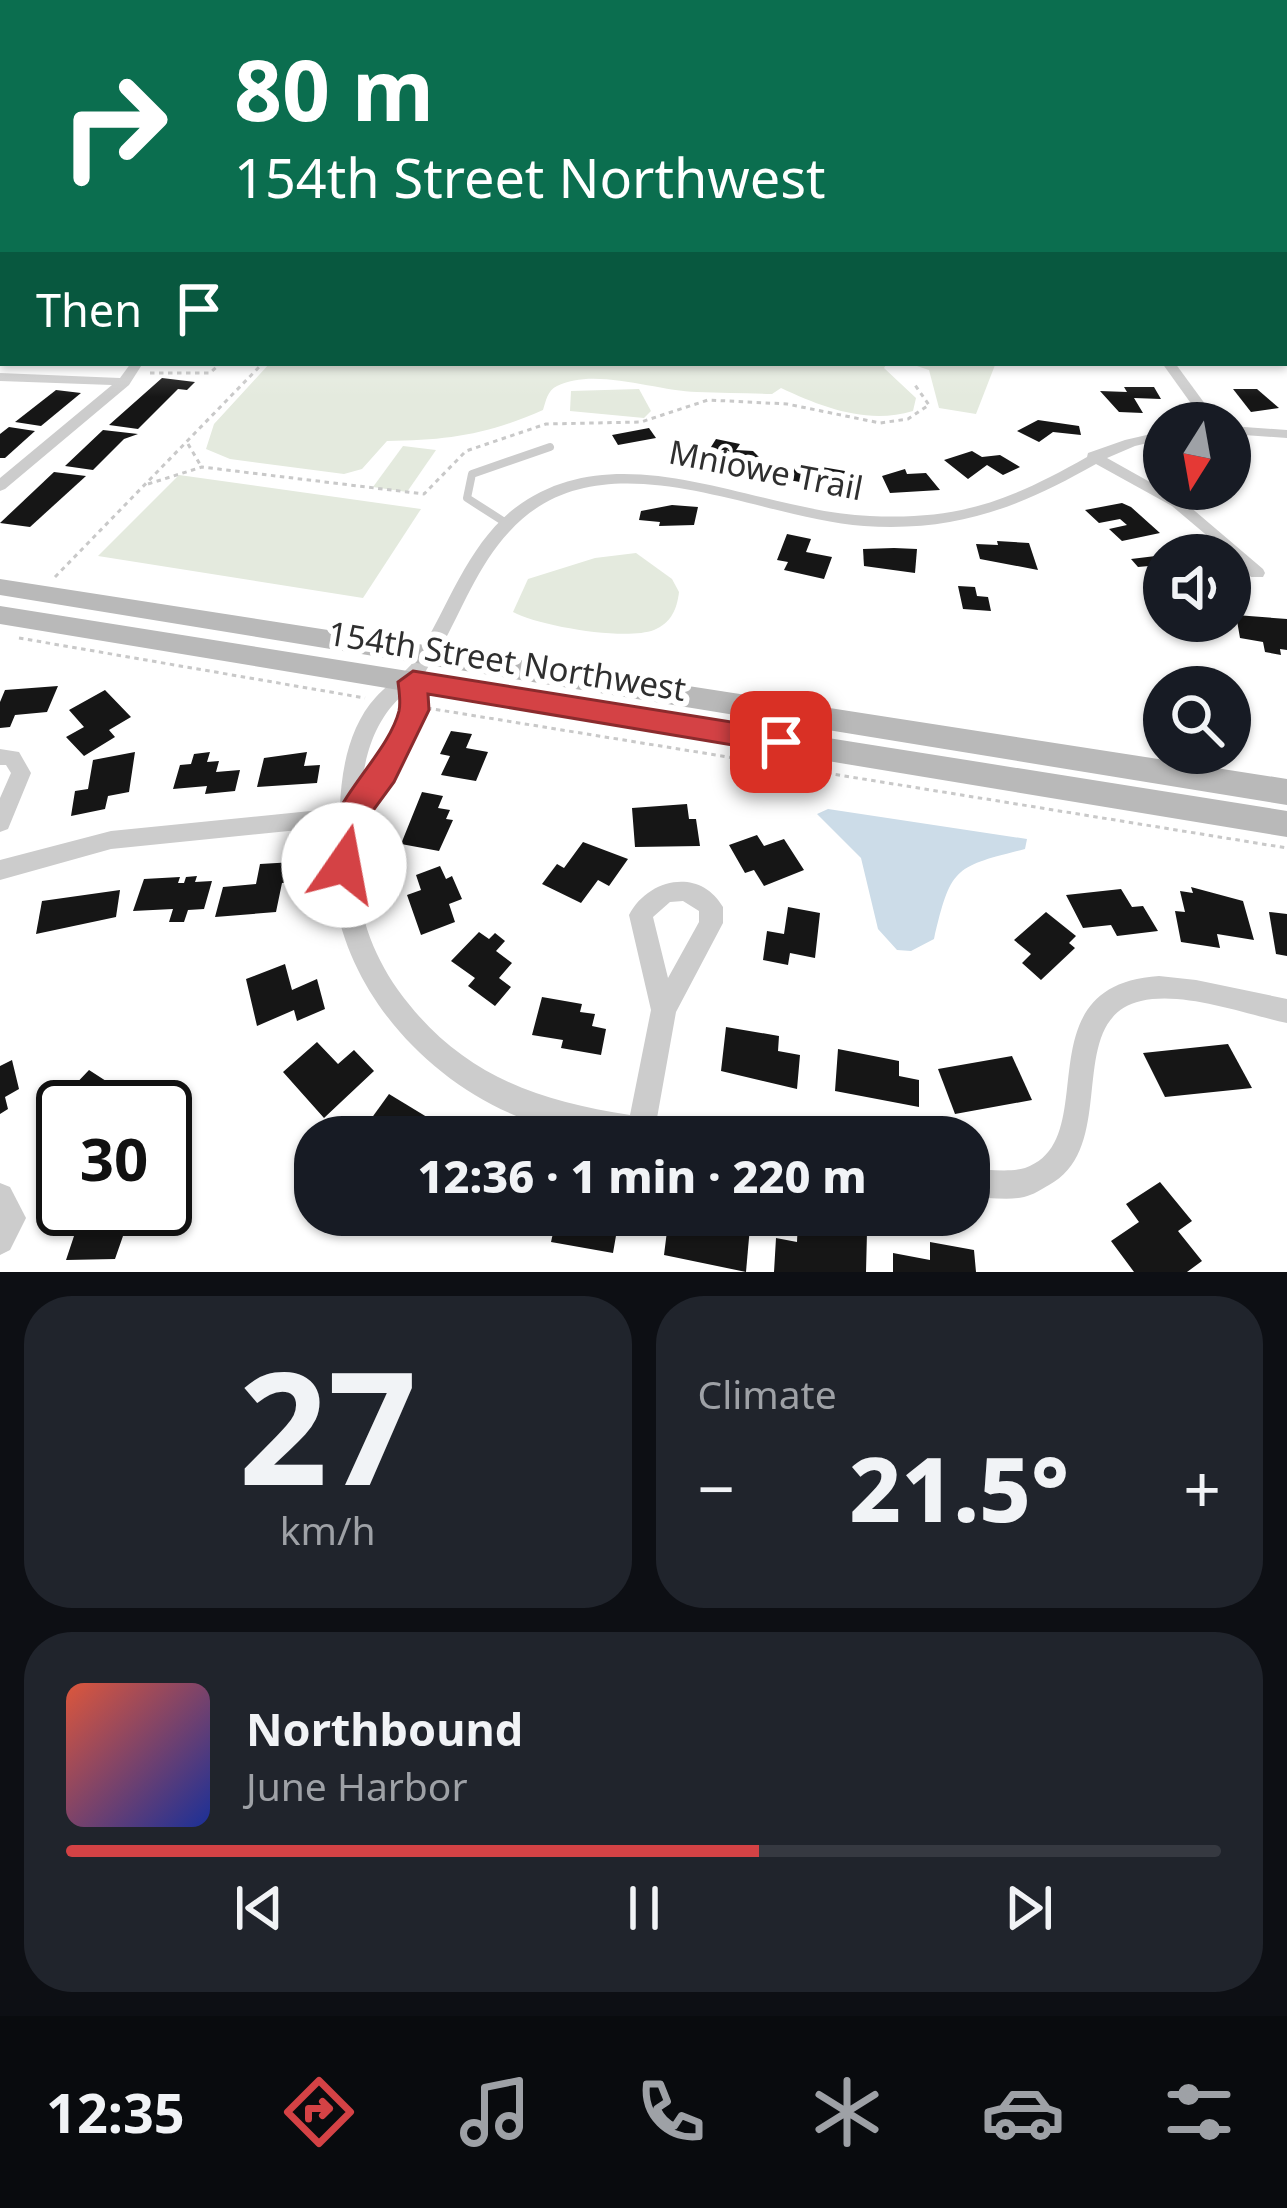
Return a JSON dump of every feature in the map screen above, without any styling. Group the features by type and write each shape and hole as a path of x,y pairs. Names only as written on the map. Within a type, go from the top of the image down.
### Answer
{"street":[{"path":"1170,366 1197,402"},
{"path":"0,377 130,372"},
{"path":"0,486 130,372"},
{"path":"1251,431 1287,434"},
{"name":"Mniowe Trail","path":"350,816 378,782 418,682 506,523 514,514 561,490 628,477 699,483 821,517 941,519 1019,500 1093,456 1143,441"},
{"path":"1093,456 1177,503 1257,573"},
{"name":"154th Street Northwest","path":"0,587 418,682 1287,793"},
{"name":"154th Street Northwest","path":"0,615 1287,824"},
{"path":"418,682 386,701 356,756 344,865 347,905 377,980 402,1015 472,1079 563,1116"},
{"path":"0,757 19,764 21,773 0,823"},
{"path":"0,870 111,840 350,816"},
{"path":"643,1116 664,1010 711,923 711,907 698,895 679,889 662,892 640,915 664,1010"},
{"path":"990,1186 1034,1180 1060,1160 1078,1130 1088,1024 1110,999 1138,988 1172,989 1287,1011"},
{"path":"0,1197 10,1218 0,1240"}],"lane":[{"path":"506,523 467,498 472,474 550,447"}],"path":[{"path":"130,372 210,374 218,366"},
{"path":"49,584 259,366"},
{"path":"148,484 202,467 424,494 466,451 546,424 641,422 708,400 787,404 880,423 923,413 929,405 915,385"},
{"path":"188,443 202,467"},
{"path":"0,634 386,701"},
{"path":"418,682 1287,848"}],"shaded area":[{"path":"267,366 885,366 916,398 913,411 879,416 829,407 781,388 772,394 697,392 626,382 572,381 549,393 543,410 485,431 387,441 362,469 344,474 230,459 206,449 214,424"},
{"path":"917,366 995,366 976,414 939,408 929,370"},
{"path":"639,389 651,411 644,418 570,411 571,391"},
{"path":"403,446 436,450 407,492 373,487"},
{"path":"179,475 421,509 363,598 98,556"},
{"path":"636,553 672,579 679,592 672,615 654,630 623,634 582,630 513,612 528,579 595,558"}],"water":[{"path":"828,809 1027,839 1025,849 984,860 960,873 946,897 934,939 911,951 897,950 878,929 861,858 817,814"}],"building":[{"path":"162,378 195,382 187,390 178,389 138,429 109,425"},
{"path":"1124,387 1154,387 1161,399 1134,398 1143,413 1119,412 1100,391 1127,392"},
{"path":"1233,389 1257,389 1279,408 1251,412 1251,402 1243,402"},
{"path":"56,390 81,393 41,426 15,422"},
{"path":"1038,420 1079,426 1081,435 1053,432 1039,442 1017,431"},
{"path":"9,427 35,431 0,458 0,434"},
{"path":"649,428 656,438 618,445 612,435"},
{"path":"103,430 138,434 124,439 93,470 65,466"},
{"path":"716,439 740,444 736,450 753,451 764,462 740,468 732,460 706,455"},
{"path":"972,451 982,457 1000,455 1020,467 1003,475 987,465 968,479 944,460"},
{"path":"799,460 845,471 842,480 831,478 827,487 789,480"},
{"path":"905,469 907,474 926,473 940,490 890,493 882,476"},
{"path":"54,472 86,476 30,527 0,523"},
{"path":"1122,503 1160,533 1122,541 1109,529 1127,525 1120,519 1099,523 1085,510"},
{"path":"672,505 698,507 694,525 659,526 660,522 639,520 641,511"},
{"path":"787,534 811,539 806,552 832,557 824,579 784,570 788,562 777,560"},
{"path":"997,541 1029,543 1038,570 980,559 976,544 998,545"},
{"path":"863,549 917,549 915,573 864,566"},
{"path":"958,586 975,587 977,596 988,597 991,611 963,609"},
{"path":"1251,616 1287,619 1287,650 1280,649 1281,655 1265,652 1263,642 1251,640"},
{"path":"58,686 47,712 15,715 10,727 0,728 5,690"},
{"path":"105,690 131,717 109,730 115,737 84,756 66,737 84,727 69,710"},
{"path":"451,731 472,734 466,748 488,752 476,781 441,775 450,756 440,754"},
{"path":"135,752 129,792 108,796 105,809 71,816 75,791 88,789 93,760"},
{"path":"210,752 207,762 219,761 216,772 240,770 235,791 205,794 207,786 173,789 180,765 191,764 194,754"},
{"path":"307,752 304,766 320,765 317,783 257,787 264,758"},
{"path":"422,792 443,796 438,808 450,810 446,819 453,820 439,851 401,844"},
{"path":"687,804 689,819 696,819 700,846 635,847 632,808"},
{"path":"757,835 764,846 784,839 804,870 764,886 754,870 745,873 729,845"},
{"path":"583,842 628,859 609,886 598,880 581,903 542,884 557,864 564,868"},
{"path":"294,862 290,882 282,883 276,912 215,917 223,887 256,884 260,864"},
{"path":"440,866 446,879 452,876 462,899 449,904 455,922 421,935 407,895 421,890 416,875"},
{"path":"197,876 195,882 212,881 204,909 188,910 184,922 169,922 173,909 133,911 144,879 180,877 178,883 184,883 186,877"},
{"path":"1191,887 1243,901 1254,940 1217,934 1220,948 1181,942 1175,911 1185,912 1180,891 1193,893"},
{"path":"1121,889 1132,907 1143,906 1158,931 1117,936 1111,925 1083,928 1066,895"},
{"path":"120,890 116,917 36,934 42,901"},
{"path":"788,907 820,913 815,958 790,953 788,965 763,960 767,931 784,934"},
{"path":"1046,912 1076,936 1069,943 1075,948 1041,980 1022,963 1031,954 1014,940"},
{"path":"1269,912 1287,914 1287,956 1276,954"},
{"path":"479,932 489,939 495,933 505,941 496,951 512,963 499,978 511,987 495,1006 468,986 475,978 451,961"},
{"path":"285,964 292,990 317,979 325,1009 297,1021 294,1010 257,1026 246,979"},
{"path":"542,997 582,1004 580,1012 595,1014 592,1026 606,1029 601,1055 561,1048 563,1040 532,1035"},
{"path":"726,1027 779,1036 778,1051 800,1055 797,1089 721,1071"},
{"path":"317,1042 338,1064 354,1050 374,1071 326,1116 283,1072"},
{"path":"1228,1044 1252,1088 1165,1097 1143,1053"},
{"path":"838,1049 899,1061 899,1076 919,1080 919,1107 835,1091"},
{"path":"1012,1056 1032,1100 955,1114 938,1069"},
{"path":"12,1060 19,1089 5,1097 8,1109 0,1114 0,1066"},
{"path":"89,1070 104,1080 80,1080"},
{"path":"389,1094 425,1116 373,1116"},
{"path":"1160,1182 1192,1221 1178,1231 1202,1261 1187,1272 1134,1272 1111,1241 1139,1222 1126,1204"},
{"path":"74,1236 123,1236 115,1259 66,1260"},
{"path":"552,1236 616,1236 613,1253 551,1242"},
{"path":"666,1236 749,1236 746,1272 664,1255"},
{"path":"797,1236 867,1236 866,1272 774,1272 776,1238 797,1242"},
{"path":"930,1242 974,1250 976,1272 893,1272 893,1253 930,1260"}],"route":[{"path":"344,865 350,816 378,782 414,710 413,682 781,742"}]}
